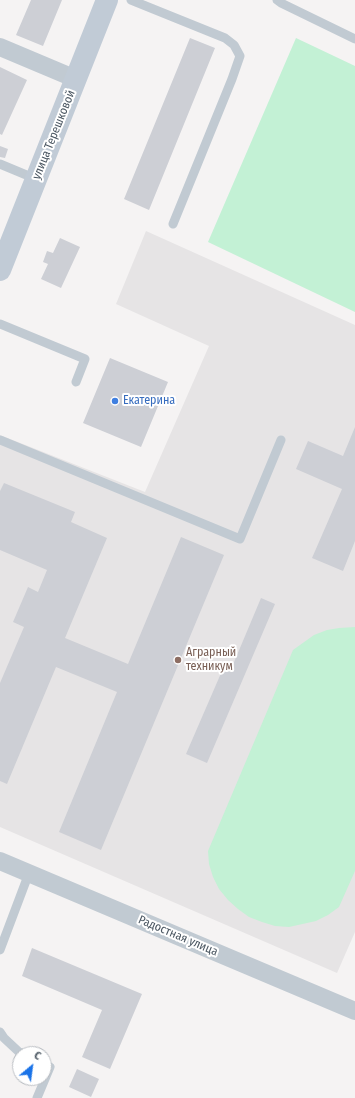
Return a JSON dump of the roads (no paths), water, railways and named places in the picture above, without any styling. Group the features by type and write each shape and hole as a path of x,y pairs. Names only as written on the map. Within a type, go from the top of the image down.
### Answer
{"main road":[{"name":"улица Терешковой","path":"0,270 107,0"}],"street":[{"path":"0,47 76,79"},
{"name":"Радостная улица","path":"0,861 355,1011"}],"lane":[{"path":"131,0 225,38 234,46 240,56 173,224"},
{"path":"277,0 355,39"},
{"path":"0,164 36,179"},
{"path":"0,324 85,359 76,382"},
{"path":"0,440 240,539 281,440"},
{"path":"0,950 29,873"},
{"path":"0,1032 13,1046"},
{"path":"37,1098 42,1086"}],"place":[{"name":"Екатерина","path":"115,401"},
{"name":"Аграрный техникум","path":"178,660"}]}
